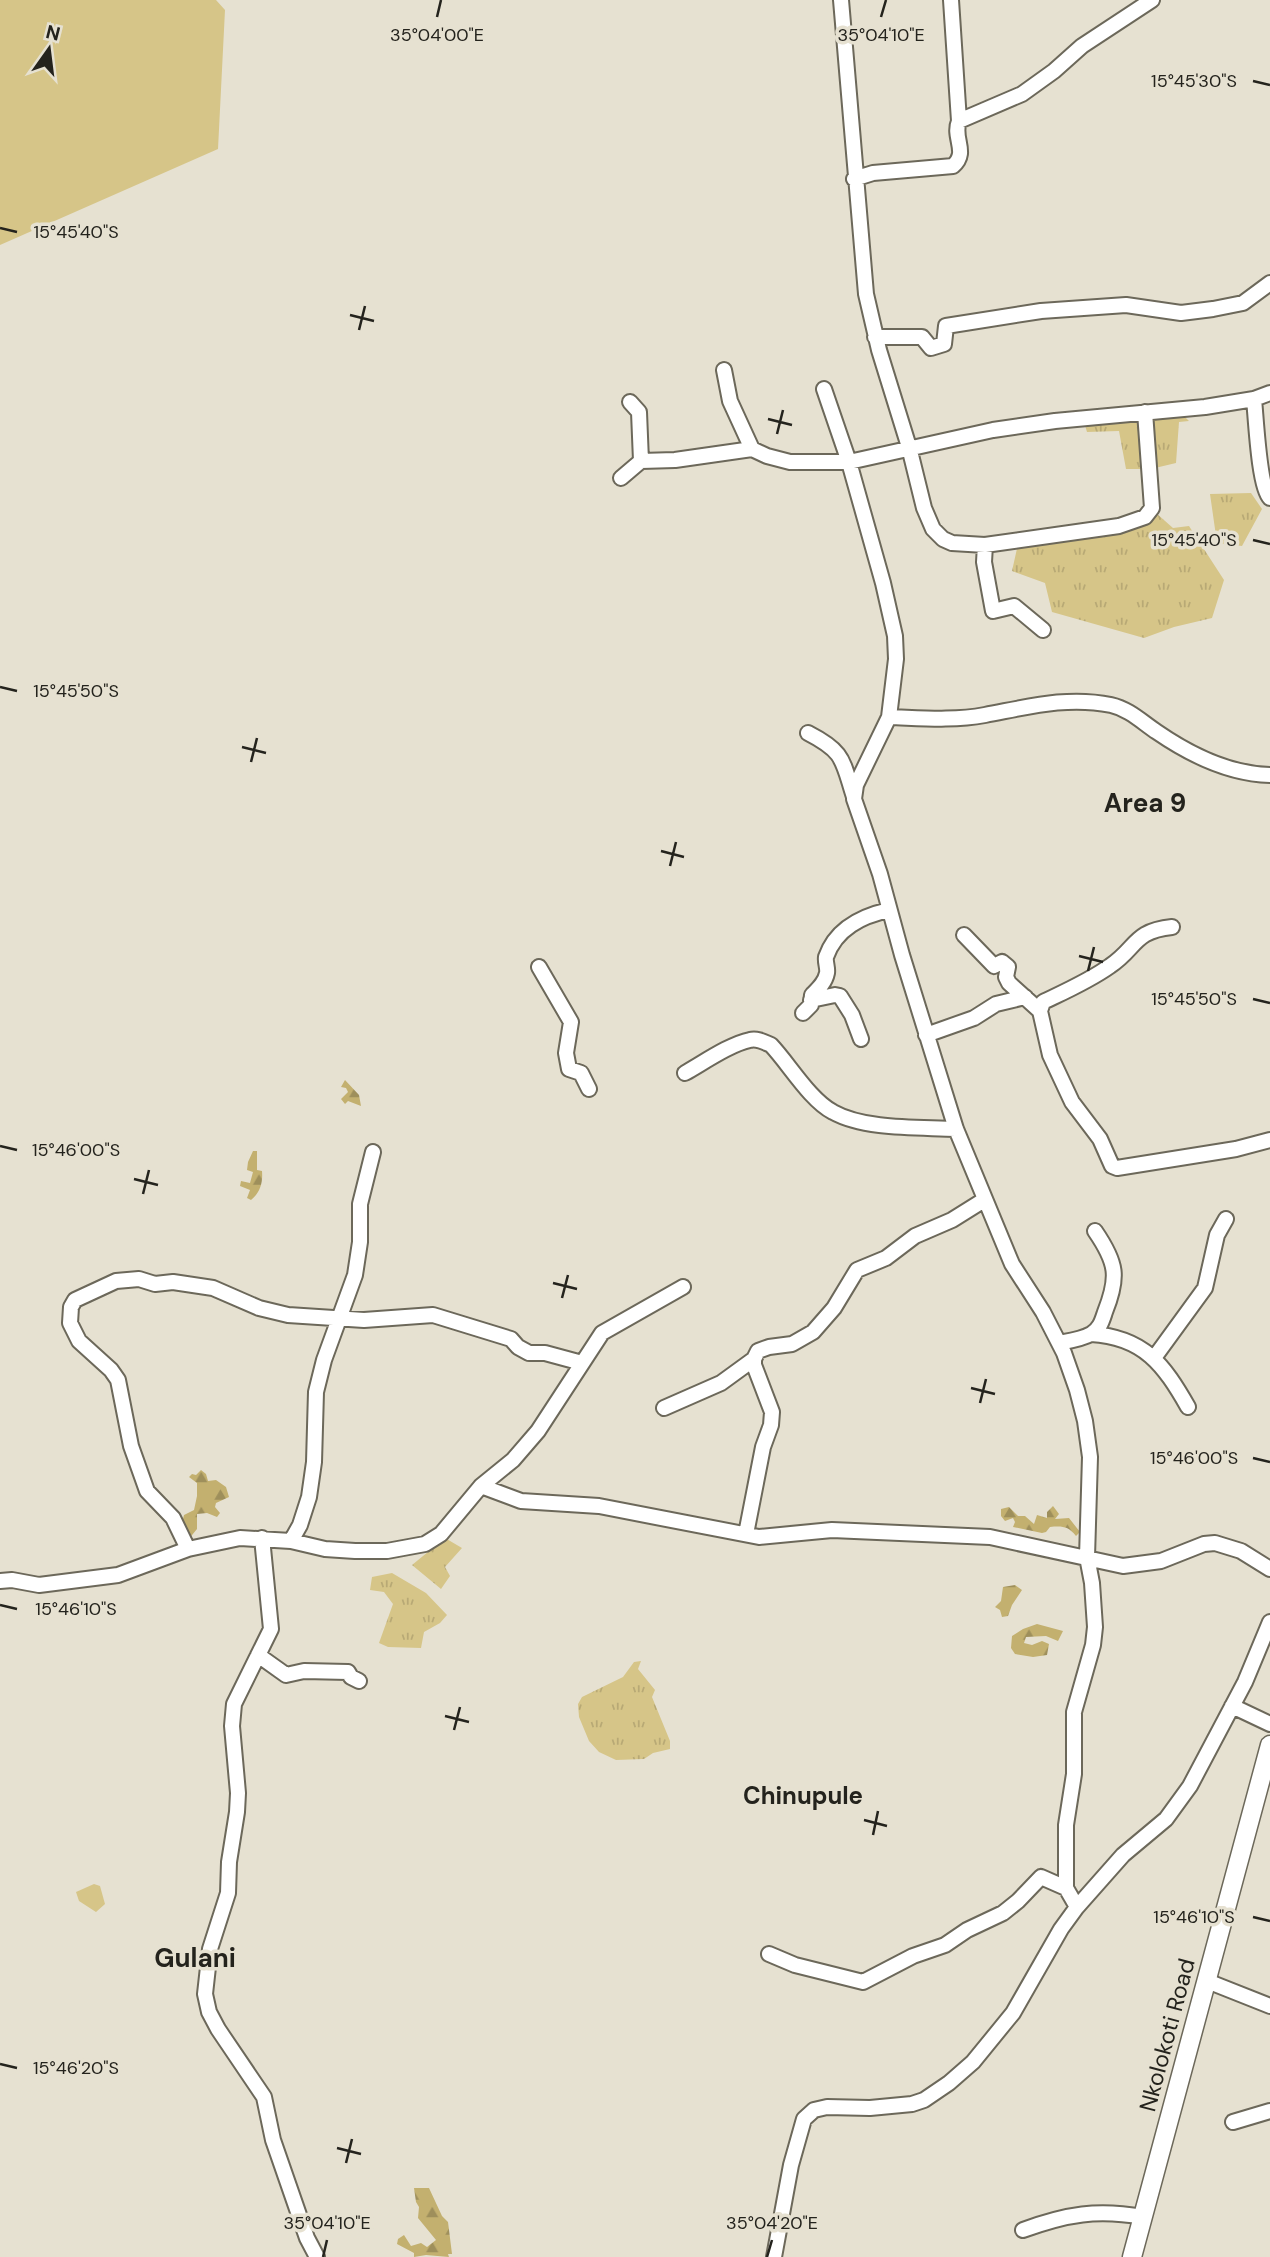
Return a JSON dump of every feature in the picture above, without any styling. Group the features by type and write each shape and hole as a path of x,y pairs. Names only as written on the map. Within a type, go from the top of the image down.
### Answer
{"main road":[{"name":"Nkolokoti Road","path":"1132,2257 1270,1745"}],"street":[{"path":"841,0 864,282 875,337 909,447 923,508 937,534 952,543 985,545 1119,526 1145,517 1152,509 1145,412"},
{"path":"855,179 873,173 953,166 960,160 951,0"},
{"path":"959,121 1022,93 1054,71 1082,46 1152,0"},
{"path":"875,337 922,337 931,348 944,344 946,326 1041,312 1126,305 1181,313 1213,309 1243,303 1270,283"},
{"path":"724,370 730,401 752,449"},
{"path":"824,389 849,463 895,636 896,659 889,717 856,785 854,799"},
{"path":"621,478 641,461 675,460 752,449 790,463 849,463 909,447 993,430 1205,407 1254,399 1270,393"},
{"path":"1254,399 1263,481 1266,495 1270,498"},
{"path":"630,402 639,412 641,461"},
{"path":"985,545 984,562 993,611 1014,606 1043,630"},
{"path":"889,717 949,720 1053,702 1115,705 1158,733 1219,765 1270,775"},
{"path":"808,733 828,743 842,758 956,1129 1012,1264 1059,1343 1077,1390 1090,1457 1087,1557 1095,1627 1074,1712 1074,1774 1066,1825 1066,1888 1077,1907"},
{"path":"861,1039 852,1015 840,996 835,995 807,1007 811,995 819,989 827,973 825,958 846,928 860,918 889,910"},
{"path":"1040,1011 1043,1002 1068,992 1121,958 1135,940 1144,934 1159,928 1172,927"},
{"path":"964,935 994,966 1002,962 1008,967 1006,978 1009,984 1040,1011 1055,1066 1072,1102 1100,1139 1112,1166 1117,1168 1236,1149 1270,1140"},
{"path":"539,967 570,1022 566,1053 569,1069 581,1073 589,1089"},
{"path":"926,1035 974,1018 996,1004 1025,997"},
{"path":"685,1073 735,1045 751,1039 760,1040 771,1045 833,1112 888,1125 956,1129"},
{"path":"291,1541 300,1525 309,1497 314,1462 316,1392 324,1360 355,1275 360,1242 360,1205 373,1152"},
{"path":"664,1409 721,1383 754,1359 758,1351 792,1344 813,1332 834,1308 857,1270 886,1258 915,1236 952,1220 984,1200"},
{"path":"1154,1358 1205,1288 1217,1235 1226,1219"},
{"path":"1059,1343 1091,1334 1099,1328 1113,1291 1116,1278 1104,1244 1095,1231"},
{"path":"188,1549 173,1518 147,1491 131,1446 118,1380 111,1370 84,1346 70,1323 71,1307 75,1300 116,1281 139,1279 155,1284 173,1282 204,1286 259,1308 289,1315 364,1320 433,1315 511,1339 529,1353 545,1353 582,1363"},
{"path":"0,1581 12,1580 39,1586 118,1575 188,1549 232,1539 262,1538 325,1549 355,1551 417,1547 441,1534 481,1486 513,1460 538,1431 602,1333 683,1287"},
{"path":"1091,1334 1115,1337 1132,1343 1154,1358 1162,1365 1188,1407"},
{"path":"746,1534 762,1447 771,1424 772,1412 754,1359"},
{"path":"481,1486 521,1501 599,1506 759,1537 832,1530 990,1537 1123,1566 1170,1558 1204,1544 1215,1543 1241,1551 1270,1570"},
{"path":"262,1538 272,1624 270,1634 238,1693 233,1714 237,1812 229,1862 228,1894 211,1949 205,1994 209,2012 218,2029 264,2097 273,2140 307,2238 317,2257"},
{"path":"774,2257 804,2119 814,2110 827,2107 870,2108 912,2104 924,2100 973,2062 1013,2013 1061,1929 1077,1907 1124,1855 1166,1819 1190,1786 1245,1682 1270,1623"},
{"path":"258,1655 286,1675 304,1671 348,1672 359,1682"},
{"path":"1232,1706 1270,1724"},
{"path":"769,1954 795,1965 863,1982 913,1956 945,1945 967,1930 1003,1913 1041,1877 1066,1888"},
{"path":"1207,1982 1270,2006"},
{"path":"1233,2122 1270,2111"},
{"path":"1023,2230 1056,2218 1084,2213 1116,2212 1143,2217"}],"green space":[{"path":"0,0 216,0 225,10 218,149 0,245"},
{"path":"1180,412 1189,421 1179,422 1176,463 1155,468 1149,415"},
{"path":"1141,416 1146,469 1126,469 1119,431 1087,432 1084,422"},
{"path":"1251,493 1262,509 1242,546 1217,543 1210,494"},
{"path":"1156,513 1173,528 1189,526 1224,580 1212,618 1144,638 1052,612 1045,583 1012,571 1018,544"},
{"path":"345,1080 359,1095 361,1106 348,1101 345,1104 341,1099 348,1092 341,1087"},
{"path":"253,1151 257,1151 257,1170 262,1171 262,1175 259,1191 251,1200 247,1198 250,1190 240,1186 241,1181 250,1183 253,1172 247,1170"},
{"path":"201,1470 208,1481 216,1480 226,1487 229,1497 216,1503 215,1507 220,1513 217,1517 207,1513 197,1514 197,1529 188,1540 182,1523 184,1515 194,1510 197,1496 197,1483 189,1477"},
{"path":"1053,1506 1059,1514 1055,1519 1069,1518 1080,1532 1076,1536 1067,1528 1061,1527 1050,1527 1042,1533 1013,1527 1013,1518 1005,1521 1001,1516 1001,1509 1009,1507 1018,1516 1025,1516 1034,1524 1037,1515 1047,1518 1047,1512"},
{"path":"445,1538 462,1548 445,1567 450,1576 441,1589 412,1565"},
{"path":"392,1573 426,1593 447,1615 440,1623 424,1632 421,1648 388,1647 379,1643 393,1604 384,1592 370,1590 372,1577"},
{"path":"1015,1585 1022,1590 1008,1616 1002,1617 1000,1610 995,1607 1001,1601 1003,1587"},
{"path":"1037,1624 1063,1631 1058,1641 1046,1636 1026,1637 1024,1643 1032,1645 1042,1641 1049,1644 1047,1655 1033,1657 1015,1654 1011,1648 1012,1636"},
{"path":"641,1661 638,1669 655,1690 652,1697 670,1741 670,1749 653,1753 644,1759 616,1760 599,1752 589,1741 579,1717 578,1704 582,1697 623,1677 634,1662"},
{"path":"94,1884 100,1886 105,1904 96,1912 79,1901 76,1892"},
{"path":"414,2188 429,2188 442,2216 448,2222 452,2254 448,2254 449,2257 414,2257 414,2253 397,2244 398,2239 404,2235 411,2246 421,2243 427,2247 436,2240 418,2218 419,2207"}],"district":[{"name":"Area 9","path":"1145,803"},
{"name":"Chinupule","path":"803,1795"},
{"name":"Gulani","path":"195,1958"}]}
